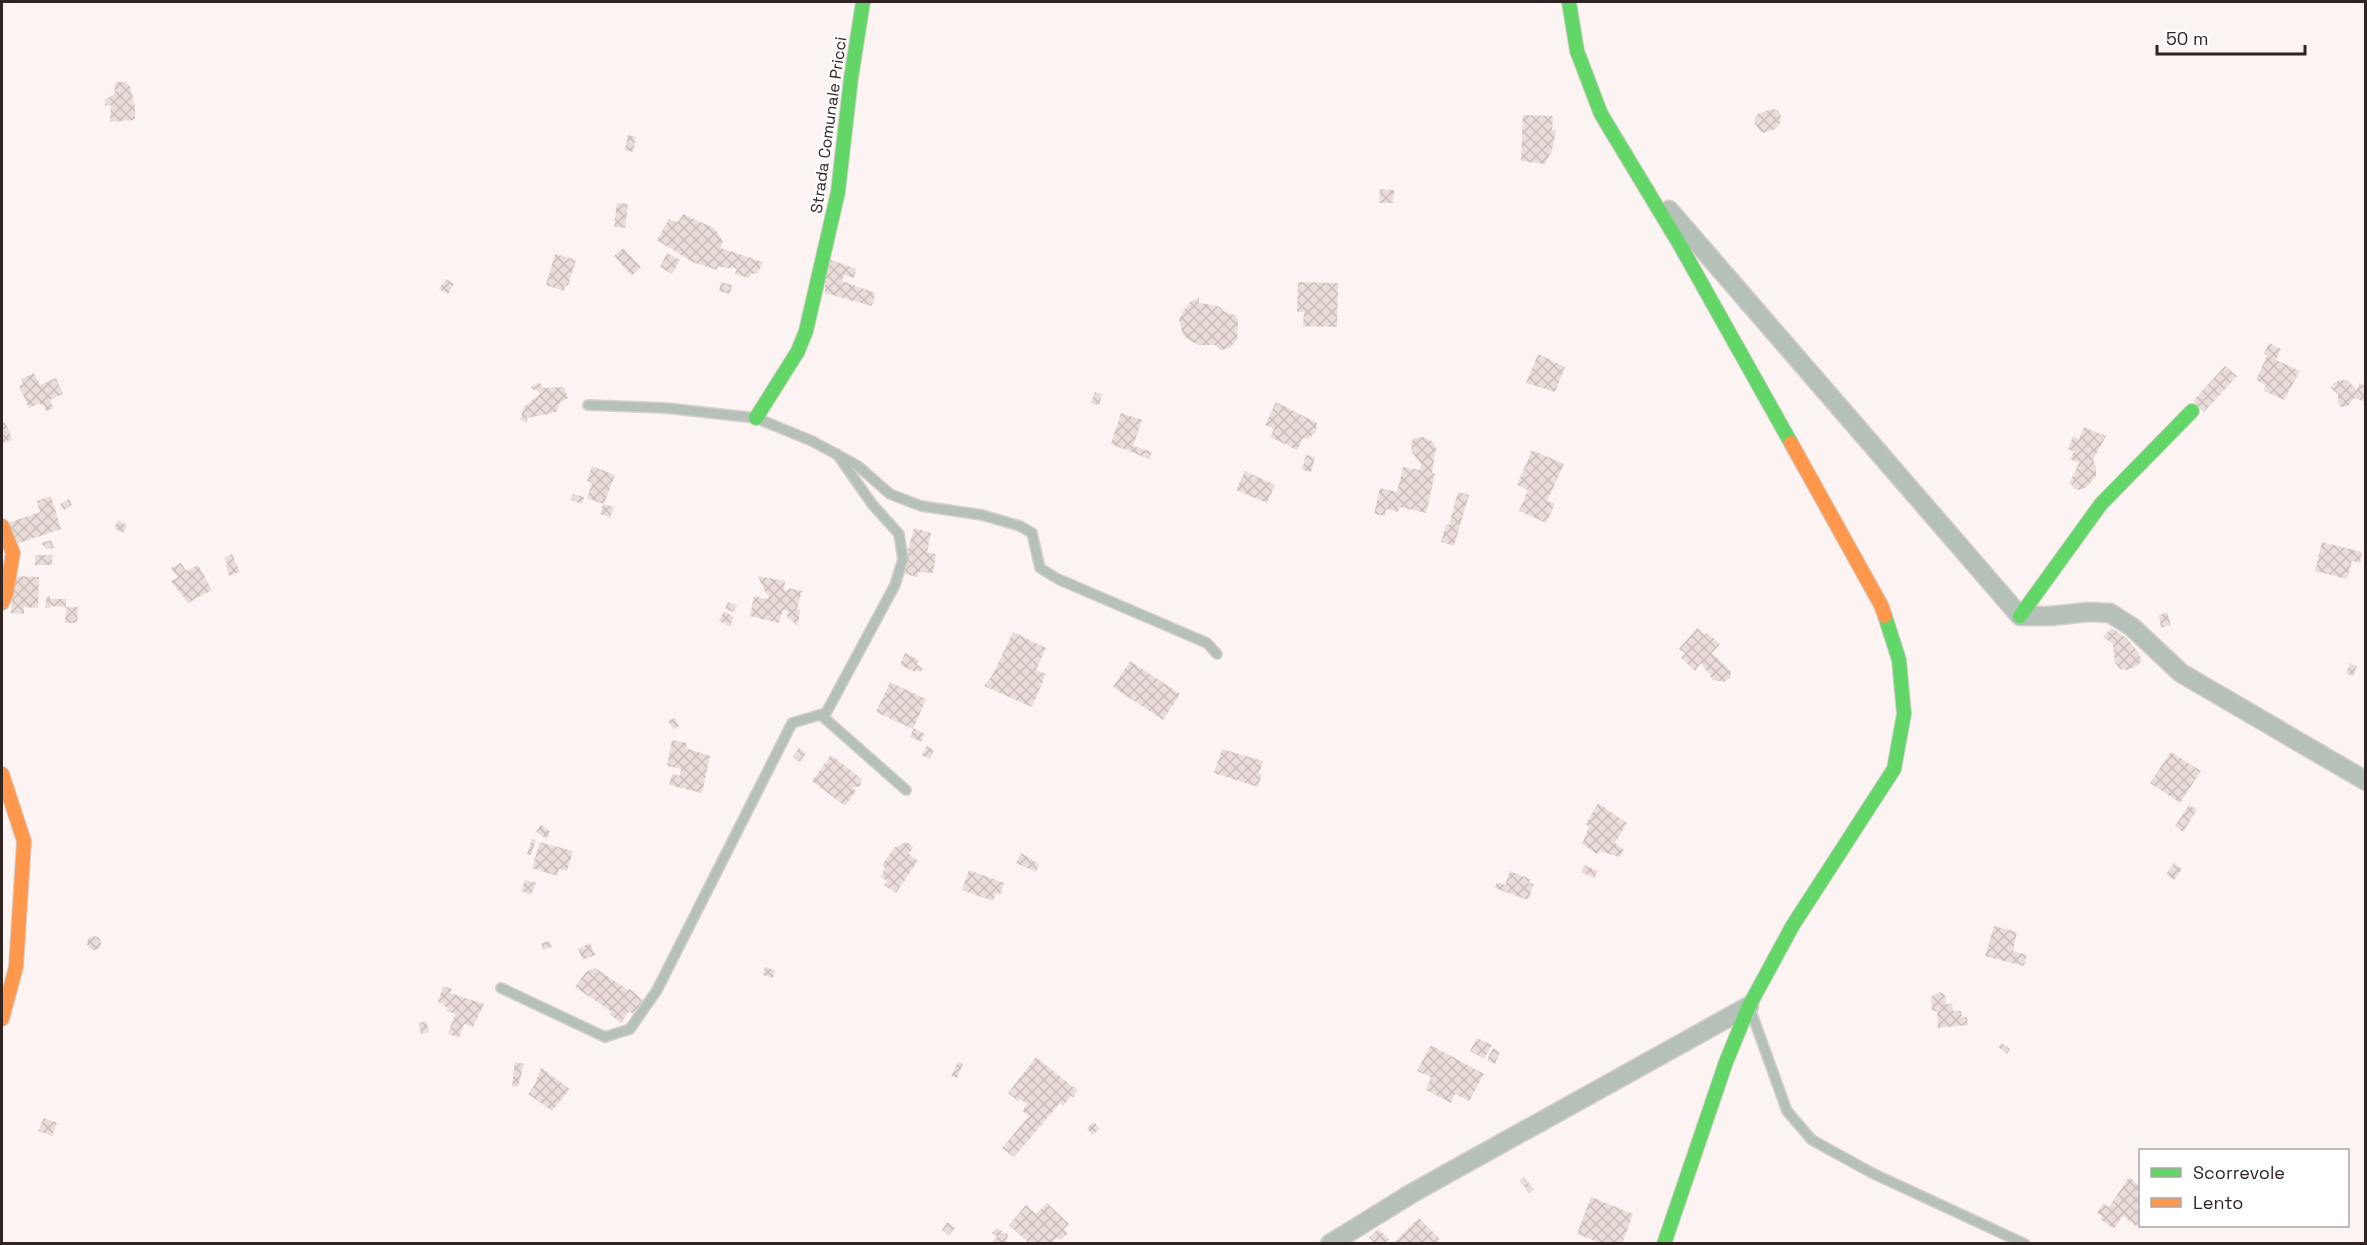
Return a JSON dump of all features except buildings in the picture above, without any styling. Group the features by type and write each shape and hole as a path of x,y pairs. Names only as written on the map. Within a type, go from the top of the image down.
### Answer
{"street":[{"name":"Strada Comunale Pricci","path":"756,418 798,351 806,331 838,192 863,2"},
{"path":"1569,2 1577,51 1601,114 1680,245 1881,605 1899,660 1904,714 1894,770 1792,925 1749,1006 1726,1062 1664,1244"},
{"path":"1634,170 2020,616 2110,613 2132,627 2181,673 2366,781"},
{"path":"2020,616 2101,504 2192,411"},
{"path":"2,526 13,553 6,594 2,603"},
{"path":"2,774 24,841 16,967 2,1019"},
{"path":"1330,1244 1414,1192 1749,1006"}],"lane":[{"path":"588,405 666,408 756,418 837,454 858,466 890,494 921,506 982,515 1020,526 1032,534 1040,568 1058,579 1207,643 1217,654"},
{"path":"501,988 605,1037 630,1029 657,990 792,723 826,713 895,585 903,559 899,534 872,504 837,454"},
{"path":"821,715 906,790"},
{"path":"1749,1006 1787,1111 1812,1140 1872,1173 2025,1244"}],"traffic: fast":[{"path":"756,418 798,351 806,331 838,192 851,78 863,2"},
{"path":"1569,2 1577,51 1601,114 1680,245 1791,443"},
{"path":"2020,616 2101,504 2192,411"},
{"path":"1664,1244 1726,1062 1749,1006 1793,925 1894,769 1904,714 1899,660 1885,616"}],"traffic: slow":[{"path":"1791,443 1885,616"},
{"path":"2,526 13,553 6,594 2,603"},
{"path":"2,774 24,841 16,967 2,1019"}]}
